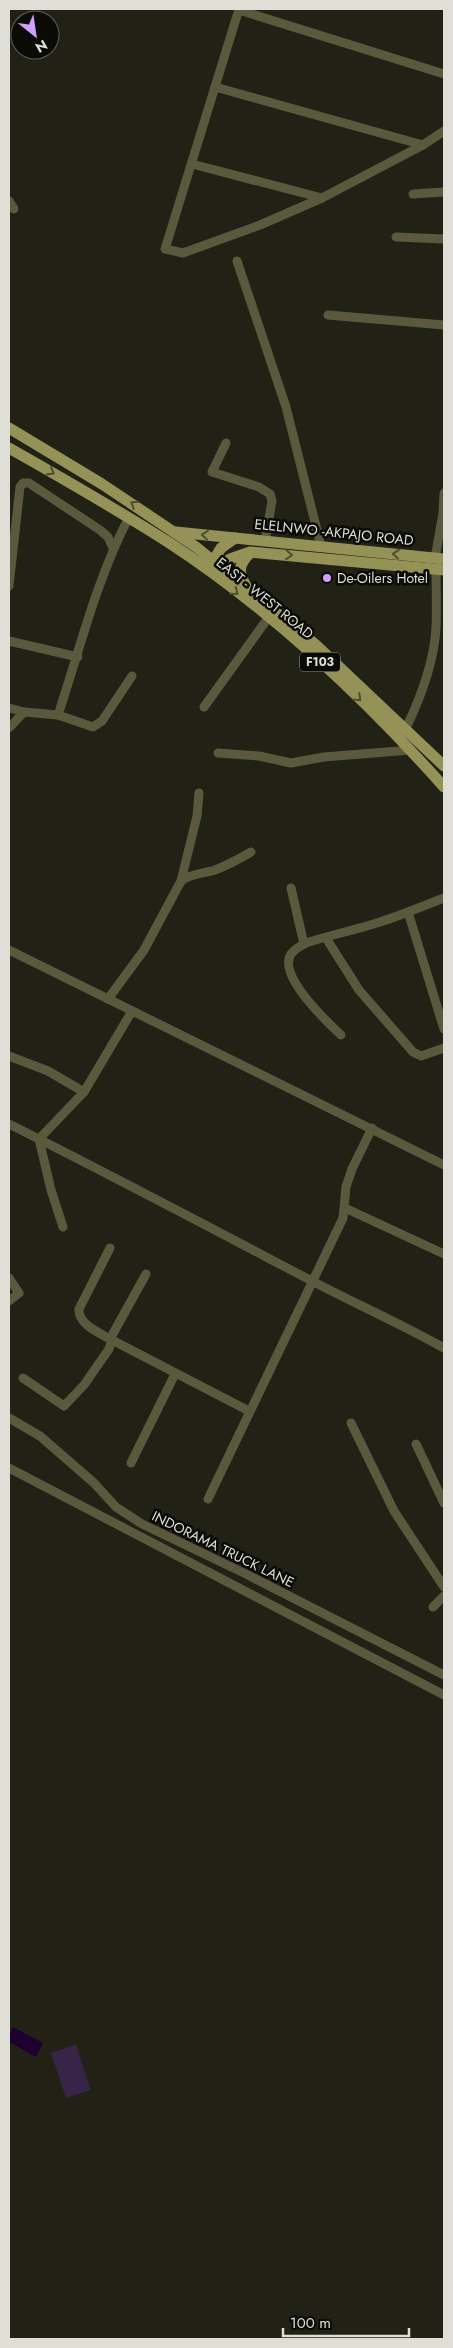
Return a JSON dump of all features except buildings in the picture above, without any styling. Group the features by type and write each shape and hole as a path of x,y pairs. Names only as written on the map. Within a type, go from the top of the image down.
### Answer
{"main road":[{"name":"F103","path":"9,428 102,484 174,532"},
{"name":"F103","path":"9,448 128,519"},
{"name":"EAST - WEST ROAD","path":"128,519 249,590 316,645 406,728 444,766"},
{"path":"174,532 235,538"},
{"name":"EAST - WEST ROAD","path":"174,532 268,618 309,652 412,750 444,787"},
{"name":"ELELNWO -AKPAJO ROAD","path":"213,568 221,548 235,538 321,546 440,564"},
{"path":"249,590 240,573 240,566 250,552"},
{"path":"213,568 250,552 440,564"}],"street":[{"path":"444,74 239,9 165,249 183,253 322,198 423,145 444,131"},
{"path":"215,87 423,145"},
{"path":"192,164 322,198"},
{"path":"413,194 444,192"},
{"path":"396,236 444,239"},
{"path":"237,261 286,407 321,546"},
{"path":"328,315 444,325"},
{"path":"226,443 212,472 259,487 270,494 272,501 265,541"},
{"path":"9,586 13,507 23,483 29,483 100,530 108,538 113,548"},
{"path":"406,728 421,697 433,647 444,493"},
{"path":"58,715 113,548 128,519"},
{"path":"204,707 268,618"},
{"path":"9,641 78,657"},
{"path":"9,708 24,712 58,715 88,726 97,725 132,676"},
{"path":"9,728 24,712"},
{"path":"218,753 259,756 291,762 324,757 412,750"},
{"path":"108,999 144,950 181,881 197,816 199,793"},
{"path":"181,881 192,874 213,871 233,863 250,852"},
{"path":"291,888 304,944"},
{"path":"341,1035 316,1012 292,974 289,964 290,955 304,944 408,912 444,898"},
{"path":"408,912 444,1028"},
{"path":"326,938 359,990 413,1052 421,1056 444,1048"},
{"path":"9,950 444,1165"},
{"path":"39,1139 84,1092 132,1011"},
{"path":"9,1056 48,1071 84,1092"},
{"path":"9,1124 313,1281 398,1322 444,1348"},
{"path":"208,1499 313,1281 345,1208 346,1187 352,1168 372,1128"},
{"path":"39,1139 51,1190 63,1227"},
{"path":"345,1208 444,1254"},
{"path":"110,1248 78,1314 89,1327 175,1374 249,1411"},
{"path":"23,1378 64,1406 109,1350 110,1339 146,1274"},
{"path":"9,1278 19,1293 9,1302"},
{"path":"131,1463 175,1374"},
{"name":"INDORAMA TRUCK LANE","path":"9,1418 40,1436 94,1483 116,1507 142,1524 444,1675"},
{"path":"351,1423 394,1511 444,1587"},
{"path":"416,1444 444,1503"},
{"path":"9,1468 164,1551 444,1695"},
{"path":"164,1551 176,1540"},
{"path":"432,1607 444,1596"}],"shaded area":[{"path":"13,2027 43,2043 36,2057 9,2042 9,2036"},
{"path":"76,2044 91,2090 66,2098 51,2053"}],"place":[{"name":"De-Oilers Hotel","path":"327,578"}]}
